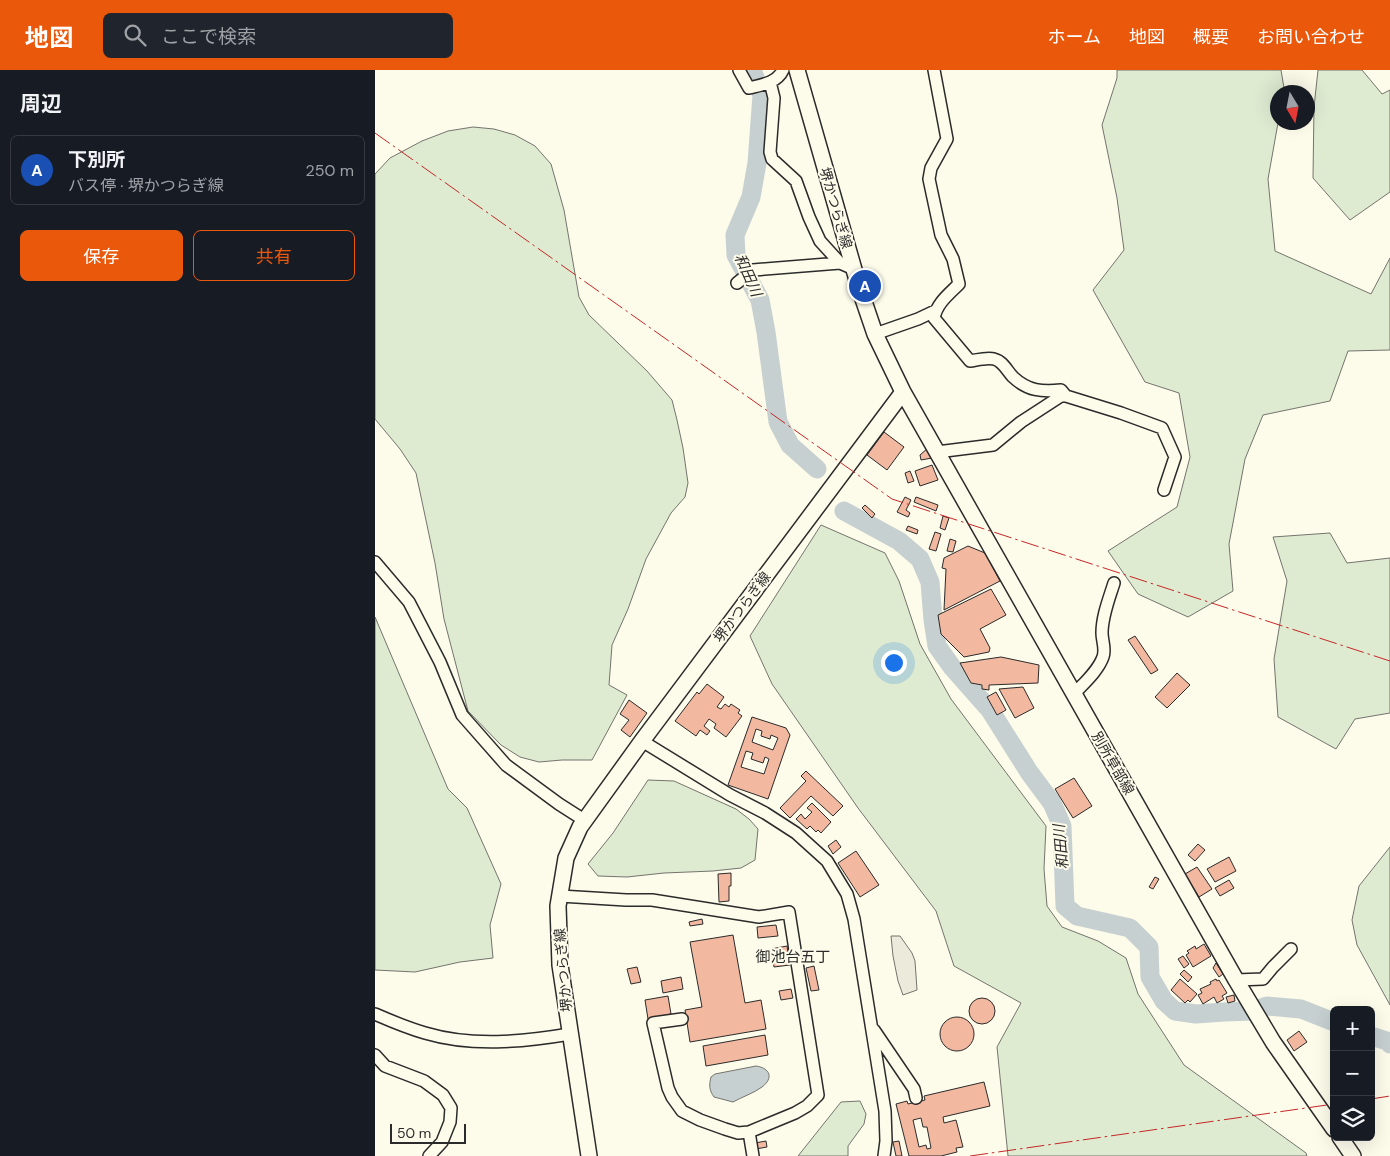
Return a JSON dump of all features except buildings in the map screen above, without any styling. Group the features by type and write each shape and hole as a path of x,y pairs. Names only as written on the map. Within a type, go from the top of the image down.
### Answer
{"main road":[{"name":"堺かつらぎ線","path":"589,1156 560,965 558,906 565,858 584,820 641,741 903,392 875,334 854,270 797,70"},
{"name":"別所草部線","path":"903,392 1257,1016 1293,1072 1330,1123"},
{"path":"1343,1141 1353,1156"}],"street":[{"path":"739,70 749,88 769,82 781,74 783,70"},
{"path":"934,70 947,139 931,168 929,179 941,235 953,259 959,284 943,300 935,311 934,318 970,361 995,359 1005,366 1021,384 1043,392 1061,390 1066,396"},
{"path":"769,82 773,98 770,152 772,159 796,181 820,241 840,263 854,270"},
{"path":"737,283 753,270 840,263"},
{"path":"875,334 935,311"},
{"path":"937,452 993,445 1021,422 1061,396 1066,396 1162,428 1175,457 1164,490"},
{"path":"375,562 409,602 439,662 462,715 506,765 584,820"},
{"path":"1074,694 1102,659 1104,653 1103,621 1114,583"},
{"path":"641,741 796,833 827,861 847,894 854,919 885,1112 886,1141 884,1156"},
{"path":"560,896 652,900 759,917 789,912 818,1095 807,1106 795,1113 749,1132 738,1133 700,1120 682,1111 668,1088 653,1023 682,1018"},
{"path":"1236,980 1263,979 1273,966 1291,949"},
{"path":"375,1014 426,1034 458,1040 488,1042 570,1034"},
{"path":"872,1027 914,1089 916,1098"},
{"path":"375,1055 385,1066 424,1081 443,1095 451,1108 450,1122 442,1142 429,1156"},
{"path":"749,1132 753,1156"}],"green space":[{"path":"1117,70 1281,70 1284,85 1270,85 1270,130 1277,130 1268,179 1275,251 1371,294 1390,258 1390,350 1348,351 1330,401 1263,415 1245,459 1229,544 1233,591 1188,617 1138,594 1108,551 1177,507 1190,457 1179,393 1145,382 1093,290 1124,250 1117,198 1102,125 1117,78"},
{"path":"1318,70 1362,70 1382,94 1390,90 1390,192 1350,220 1313,178 1315,98"},
{"path":"473,127 494,129 515,135 535,146 551,164 564,210 579,297 589,315 647,371 672,400 683,448 688,483 685,497 671,513 646,559 628,609 612,645 609,685 627,695 592,760 539,762 520,757 501,745 468,711 444,619 435,563 416,473 400,449 375,419 375,174 390,158 422,141 448,131"},
{"path":"821,525 885,553 899,581 920,644 951,699 1046,826 1044,869 1047,906 1062,927 1098,941 1126,958 1138,994 1184,1065 1306,1153 1307,1156 1008,1156 997,1047 1021,1003 954,966 936,911 858,808 772,684 750,636"},
{"path":"1330,533 1347,563 1390,558 1390,713 1355,719 1336,749 1278,717 1274,659 1287,581 1273,537"},
{"path":"375,617 448,789 467,808 501,884 490,925 493,958 460,962 415,972 375,970"},
{"path":"648,780 674,781 736,809 758,829 755,860 741,868 713,871 627,877 598,876 588,864 613,833"},
{"path":"1390,847 1390,1005 1357,945 1352,920 1359,886"},
{"path":"860,1101 866,1114 864,1124 848,1146 848,1156 798,1156 841,1102"}],"shaded area":[{"path":"891,936 900,936 912,953 915,961 917,990 903,995 898,981"},
{"path":"756,1066 765,1069 769,1074 766,1084 762,1087 733,1102 714,1097 710,1085 711,1077 715,1074"}],"waterway":[{"name":"和田川","path":"752,70 762,95 757,163 751,197 735,235 736,255 760,300 778,422 790,445 817,469"},
{"name":"和田川","path":"844,511 899,541 920,559 930,582 937,646 952,667 990,710 1029,772 1052,803 1062,826 1065,906 1077,916 1130,928 1149,947 1150,977 1164,1001 1175,1011 1196,1014 1253,1011 1267,1006 1301,1009 1330,1020"},
{"name":"和田川","path":"1375,1037 1387,1041 1390,1044"}],"power":[{"path":"375,133 892,499 1390,661"},
{"path":"1375,1098 1390,1096"},
{"path":"970,1156 1330,1105"}],"place":[{"name":"下別所","path":"865,286"}],"district":[{"name":"御池台五丁","path":"793,957"}]}
